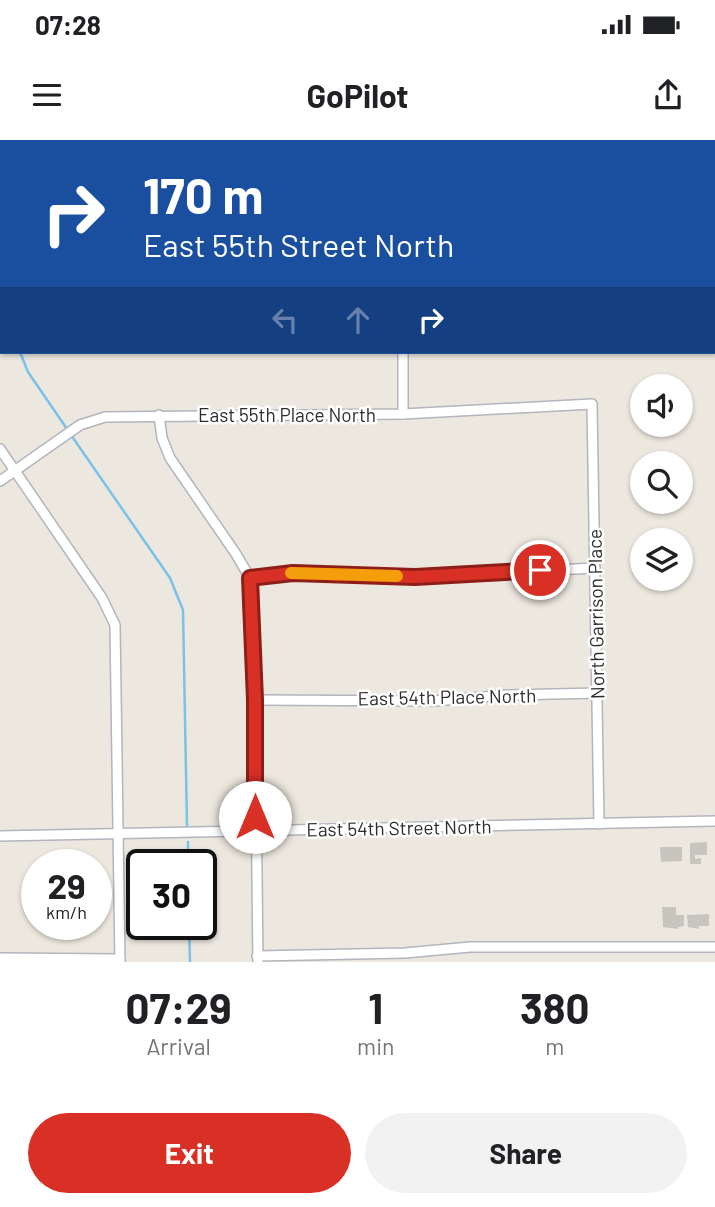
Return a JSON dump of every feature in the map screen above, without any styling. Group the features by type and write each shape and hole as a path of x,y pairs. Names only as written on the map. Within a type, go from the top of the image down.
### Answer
{"street":[{"path":"403,354 403,414"},
{"name":"East 55th Place North","path":"0,481 80,425 105,417 403,414 592,404"},
{"name":"North Garrison Place","path":"592,404 599,824"},
{"path":"159,415 162,438 170,458 250,578 255,700 257,959 405,953 470,947 715,947"},
{"path":"0,449 102,598 115,625 120,961 0,958"},
{"path":"250,578 293,573 415,577 595,568"},
{"name":"East 54th Place North","path":"255,700 434,701 508,695 598,693"},
{"name":"East 54th Street North","path":"0,836 715,821"}],"building":[{"path":"707,842 707,855 695,855 695,859 701,858 701,864 690,864 690,843"},
{"path":"660,847 682,847 682,861 661,862"},
{"path":"662,907 676,907 676,915 684,915 684,926 678,929 663,927"},
{"path":"709,914 709,926 699,926 699,929 688,927 687,915"}],"waterway":[{"path":"21,354 28,372 67,429"},
{"path":"71,435 170,578 183,610 187,826"},
{"path":"188,842 188,849"},
{"path":"189,940 190,962"}],"slow traffic":[{"path":"291,573 397,576"}],"route":[{"path":"255,817 255,700 250,578 293,573 415,577 540,570"}]}
